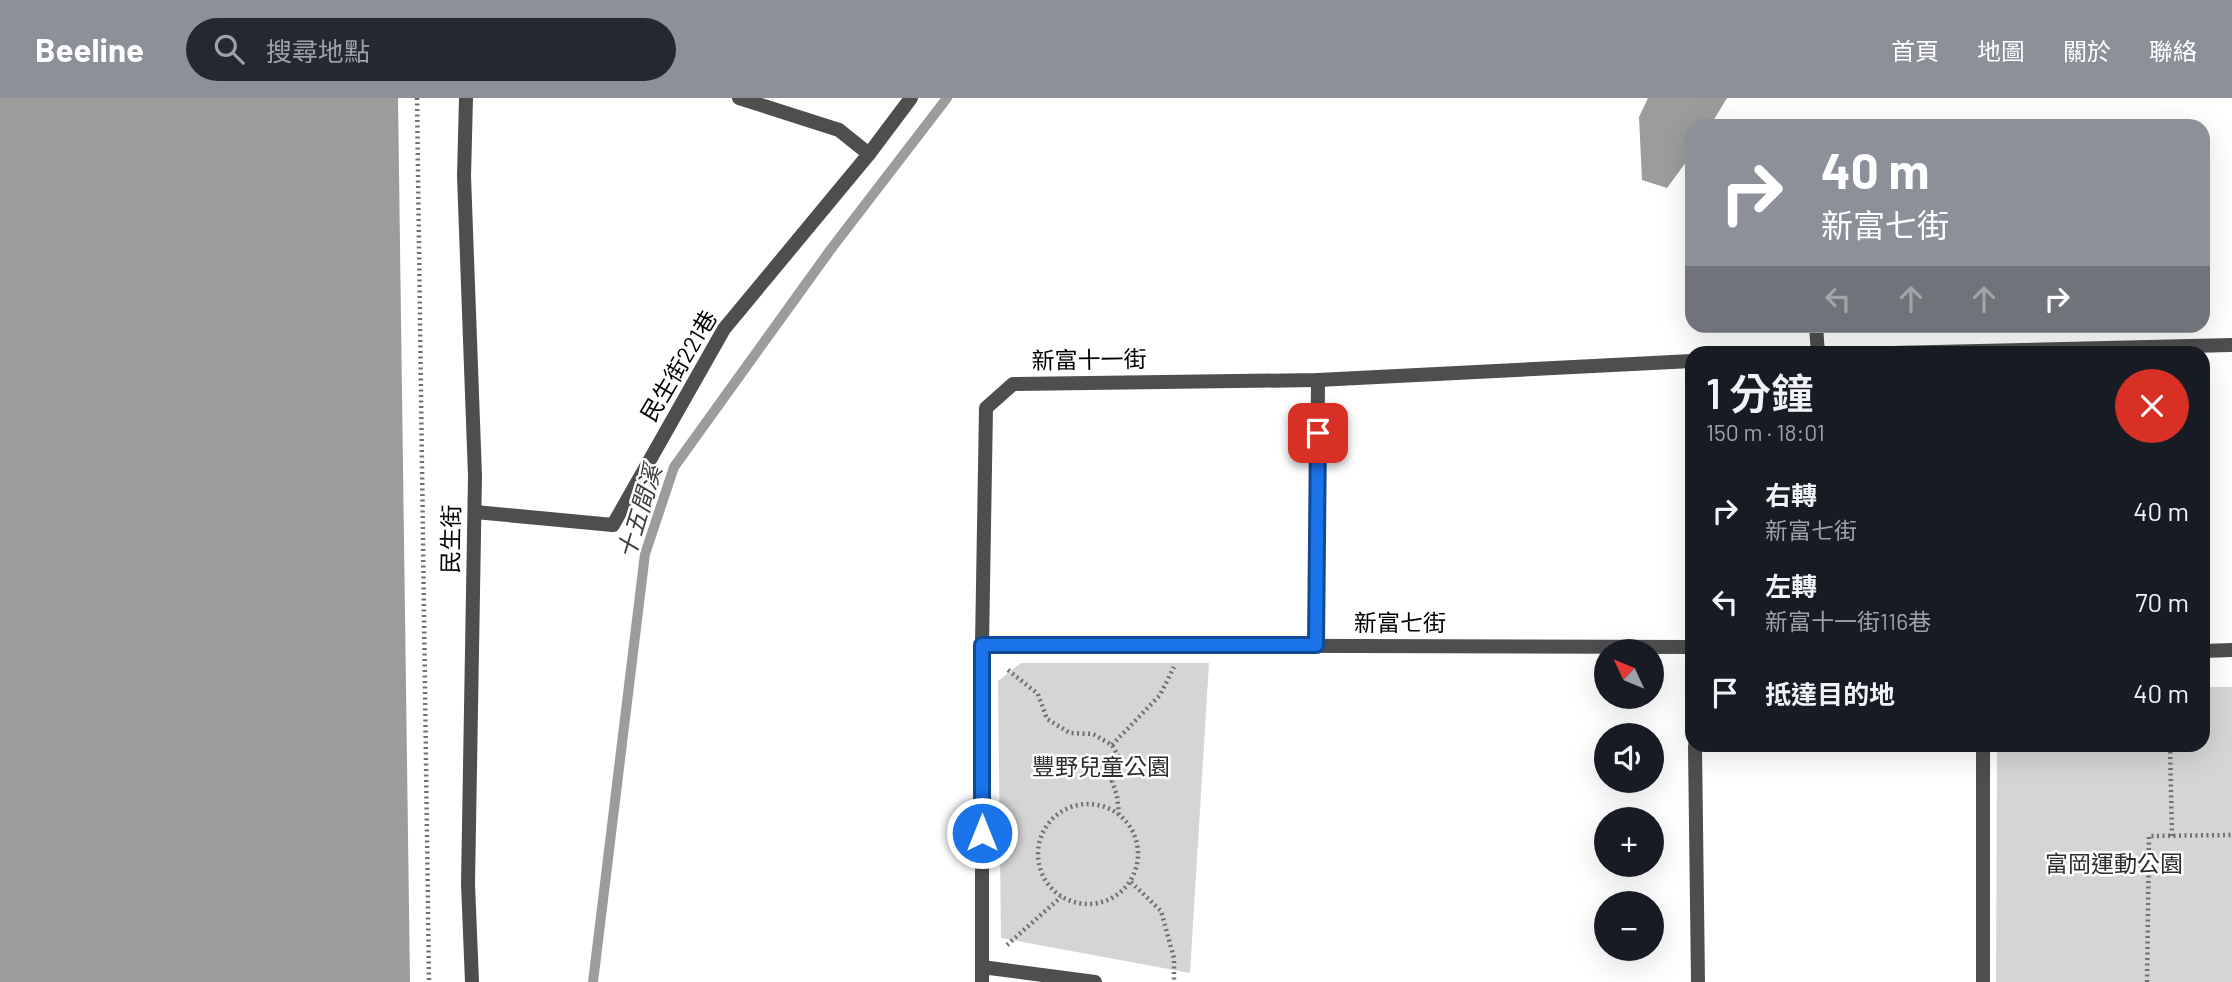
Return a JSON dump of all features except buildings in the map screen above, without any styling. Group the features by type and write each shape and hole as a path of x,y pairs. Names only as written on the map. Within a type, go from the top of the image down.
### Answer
{"street":[{"name":"民生街","path":"466,98 464,176 475,512 468,884 472,982"},
{"path":"739,98 839,130 869,153"},
{"name":"民生街221巷","path":"475,512 613,525 724,329 911,98"},
{"path":"2189,346 2232,345"},
{"name":"新富十一街","path":"982,982 982,645 986,408 1013,384 1318,380 1685,361"},
{"path":"1316,645 1318,380"},
{"name":"新富七街","path":"982,645 1685,647"},
{"path":"2210,651 2232,650"},
{"path":"1695,752 1698,982"},
{"path":"1983,752 1983,982"},
{"path":"982,967 1095,982"}],"path":[{"path":"417,98 429,982"},
{"path":"1112,745 1160,695 1186,644"},
{"path":"1002,666 1038,694 1047,719 1070,733 1093,734 1112,745 1120,759 1112,781 1119,814"},
{"path":"2171,752 2172,836"},
{"path":"1089,803 1105,806 1119,814 1130,825 1139,853 1131,882 1120,894 1091,905 1075,904 1061,897 1049,886 1040,872 1037,856 1039,840 1047,825 1058,813 1089,803"},
{"path":"2147,982 2149,836 2232,835"},
{"path":"1131,882 1161,911 1174,958 1174,982"},
{"path":"982,967 1061,897"}],"green space":[{"name":"豐野兒童公園","path":"1021,663 1209,663 1190,973 1001,938 998,681"},
{"name":"富岡運動公園","path":"2210,687 2232,687 2232,982 1996,982 1997,752 2210,752"}],"shaded area":[{"path":"0,98 398,98 410,982 0,982"},
{"path":"1648,98 1727,98 1714,119 1685,119 1685,164 1667,188 1642,180 1639,117"}],"waterway":[{"name":"十五間溪","path":"593,982 645,554 674,467 831,249 947,98"}],"route":[{"path":"982,833 982,645 1316,645 1318,433"}]}
